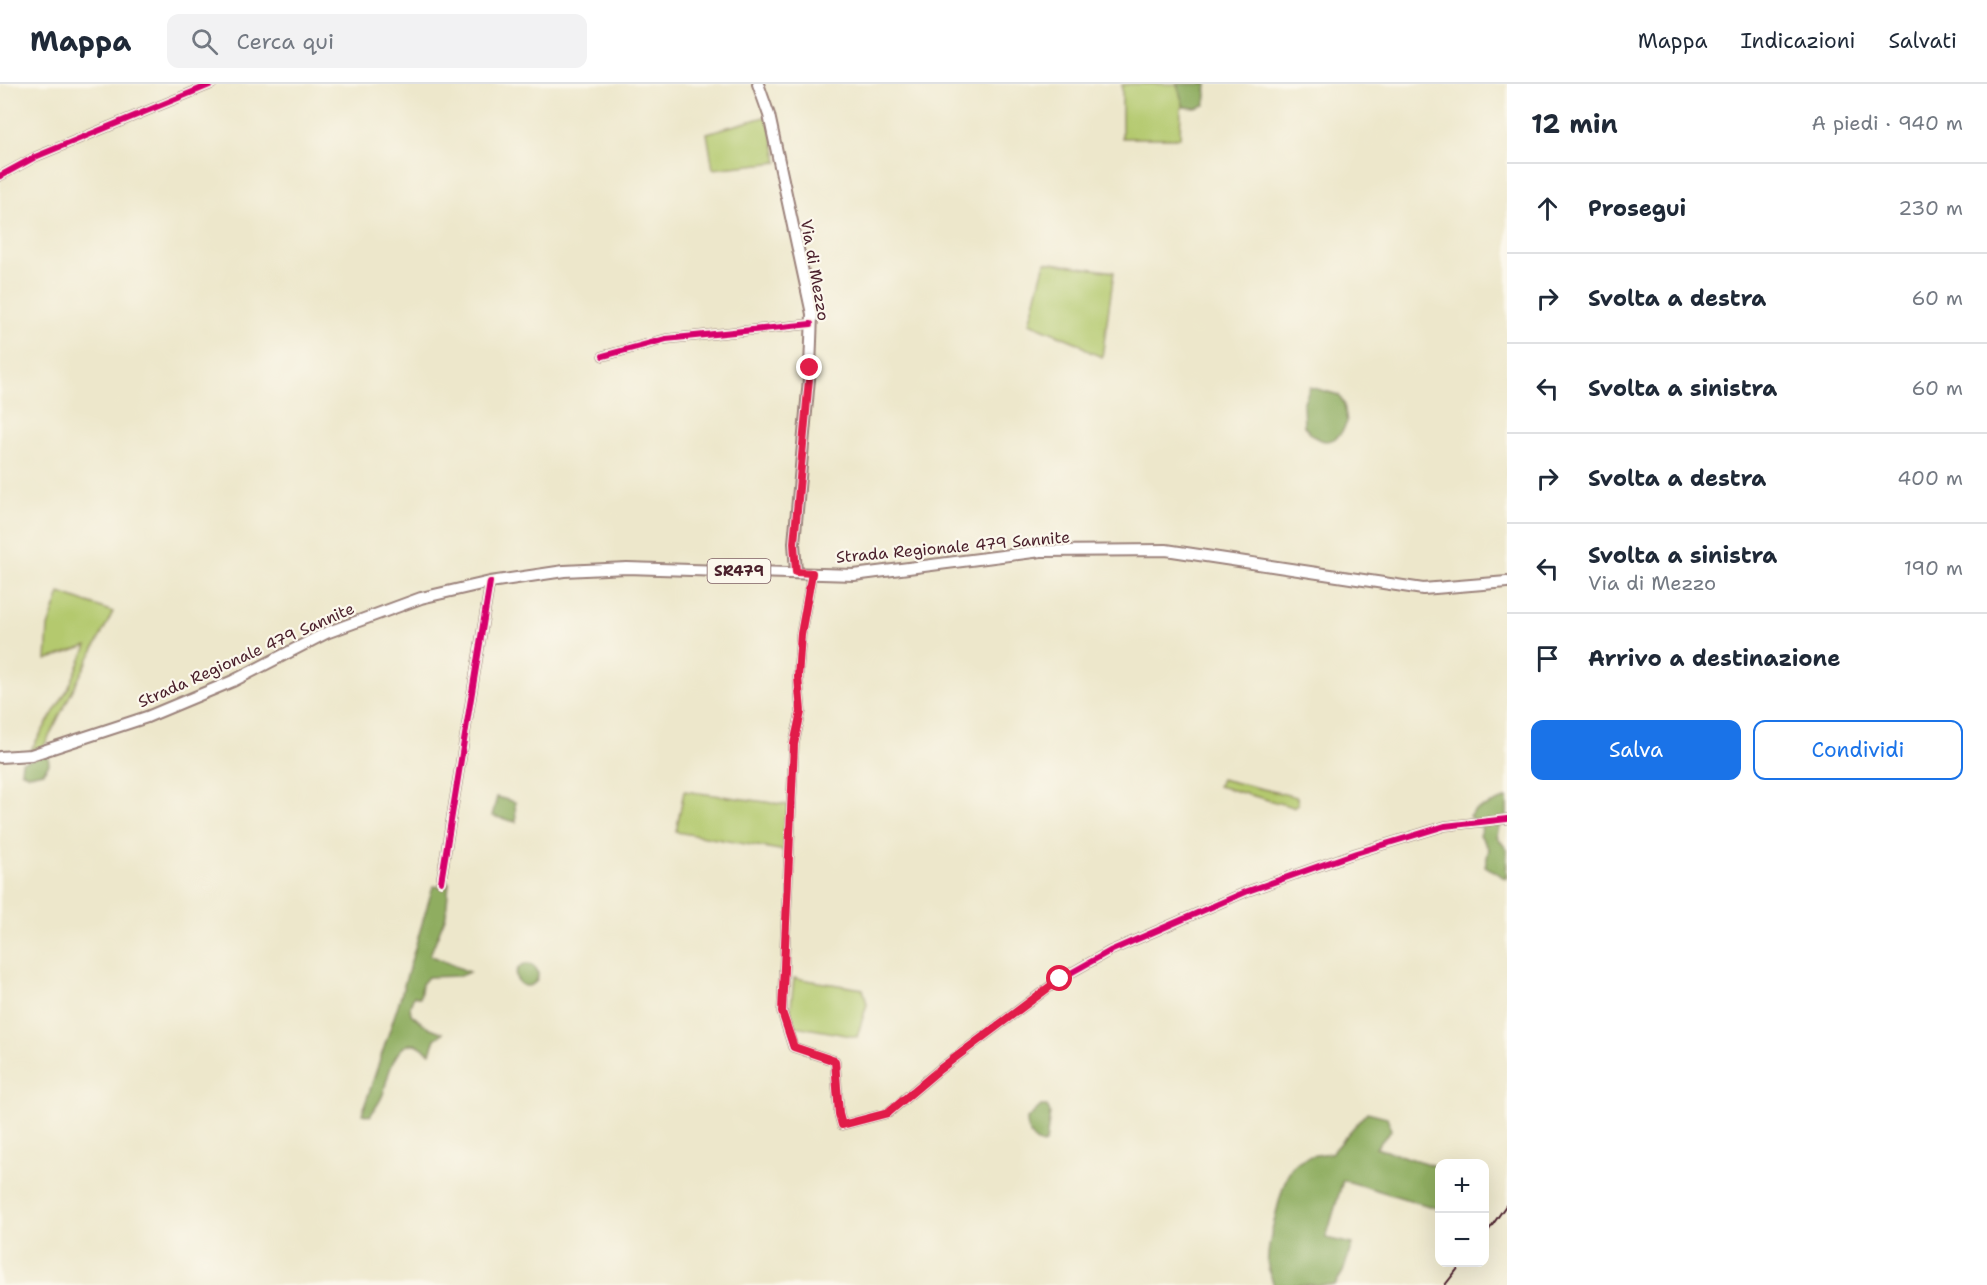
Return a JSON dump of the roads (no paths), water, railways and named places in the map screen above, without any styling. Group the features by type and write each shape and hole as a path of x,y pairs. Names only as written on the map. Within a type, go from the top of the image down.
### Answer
{"main road":[{"name":"Via di Mezzo","path":"758,84 769,115 794,227 811,324 810,368 794,543 796,572"},
{"name":"Strada Regionale 479 Sannite","path":"0,757 31,755 147,717 224,685 338,628 421,598 490,582 564,571 627,568 854,575 1041,551 1166,550 1423,589 1507,582"}],"street":[{"path":"0,176 45,153 212,84"},
{"path":"603,356 666,339 811,324"},
{"path":"812,573 801,634 798,677 801,712 794,744 782,1012 794,1047 835,1061 842,1125 888,1113 940,1069 1060,979 1110,951 1248,891 1379,846 1445,826 1507,819"},
{"path":"441,882 490,582"}],"railway":[{"path":"1489,1230 1507,1204"},
{"path":"1445,1285 1459,1267"}]}
